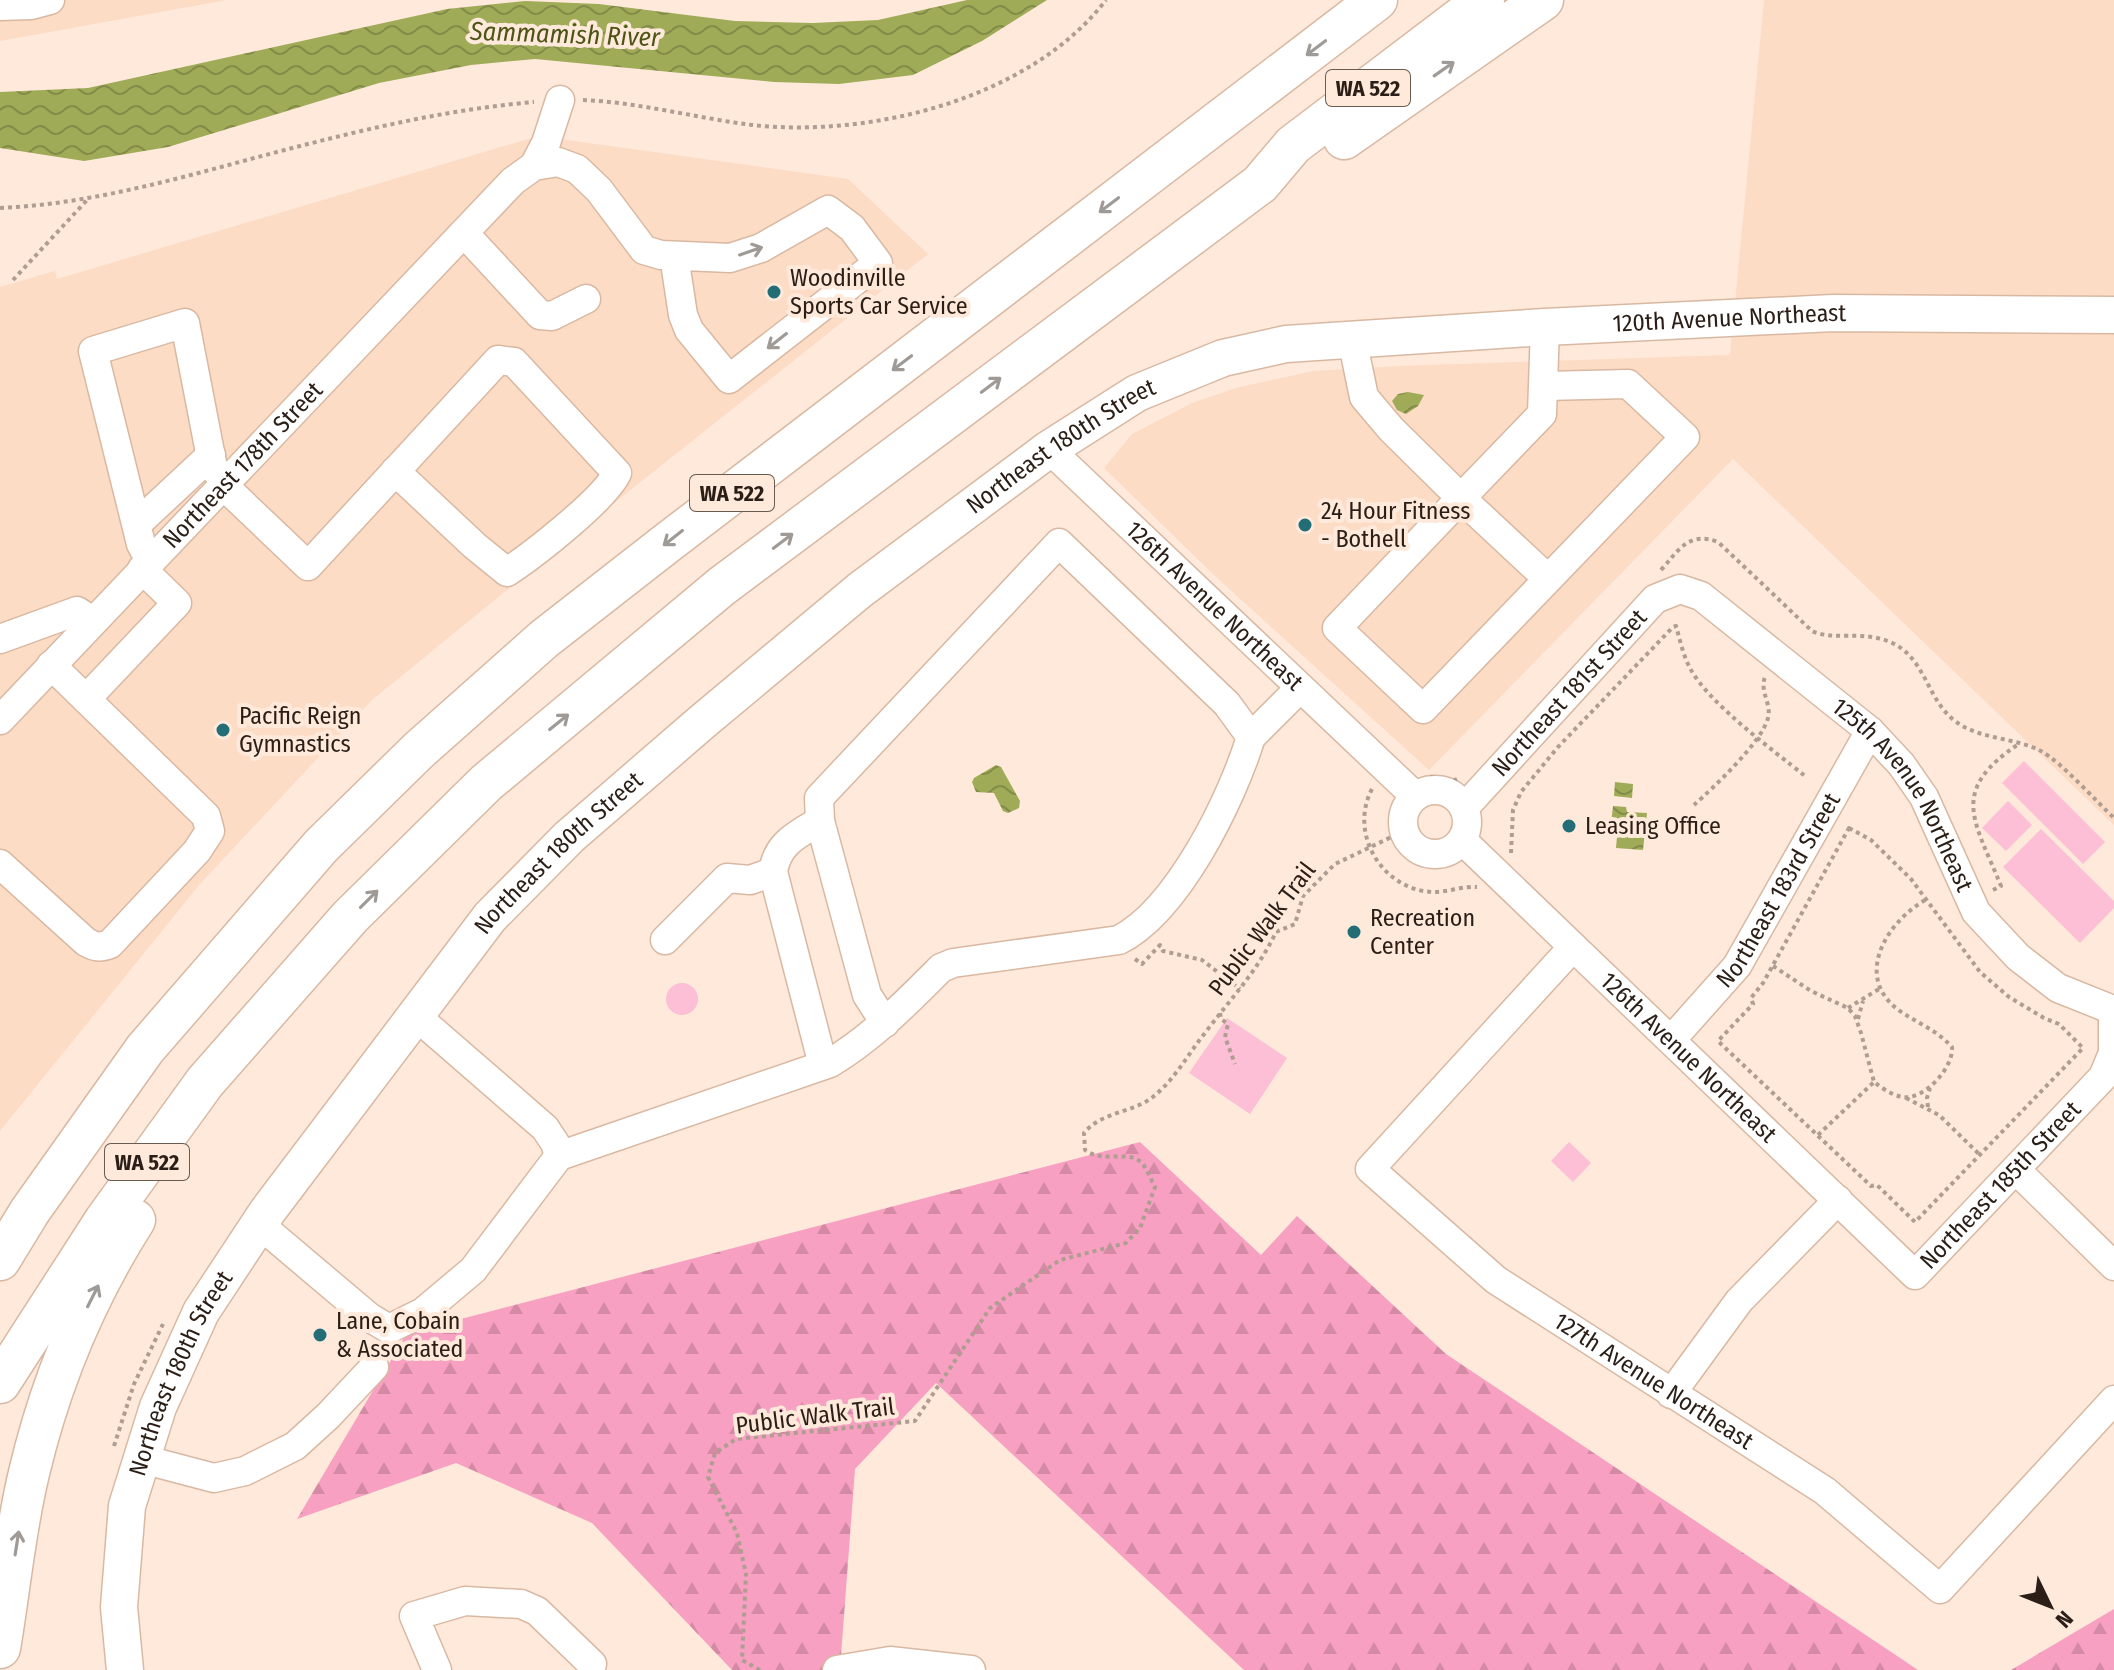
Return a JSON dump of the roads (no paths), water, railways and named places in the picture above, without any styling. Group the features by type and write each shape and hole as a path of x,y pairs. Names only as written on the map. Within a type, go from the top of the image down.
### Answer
{"highway":[{"name":"WA 522","path":"0,1260 30,1211 145,1049 321,846 419,750 544,639 1377,0"},
{"name":"WA 522","path":"0,1383 105,1220 205,1082 350,917 486,783 722,586 1260,184 1293,145 1484,0"},
{"path":"1260,184 1311,162 1543,0"},
{"path":"0,1648 28,1475 50,1394 79,1325 120,1243 199,1117 317,957"},
{"path":"0,1208 79,1108 145,1049"}],"main road":[{"name":"120th Avenue Northeast","path":"1348,339 1833,313 2114,315"},
{"name":"Northeast 180th Street","path":"125,1670 119,1607 127,1506 158,1407 201,1312 259,1224 490,917 569,837 860,590 1049,449 1137,393 1223,358 1286,344 1348,339"}],"street":[{"path":"0,6 31,5 50,0"},
{"path":"534,166 546,143 560,100"},
{"path":"534,166 558,162 577,169 599,190 644,250 674,256 730,258 761,248 828,210 852,228 878,263 729,379 689,330 683,315 674,256"},
{"name":"Northeast 178th Street","path":"5,704 51,665 513,181 534,166"},
{"path":"464,233 540,315 552,316 586,299"},
{"path":"86,699 177,603 146,565 93,351 185,323 213,468 308,566 395,471 498,360 514,362 617,473 593,501 528,559 507,572 395,471"},
{"path":"1545,327 1542,414 1337,628 1423,709 1685,437 1628,384 1545,386"},
{"path":"1348,339 1364,397 1391,429 1548,579"},
{"name":"126th Avenue Northeast","path":"1049,449 1415,796"},
{"path":"137,524 211,455"},
{"path":"885,1023 867,995 820,821 819,798 1059,543 1227,704 1251,737"},
{"name":"125th Avenue Northeast","path":"1680,589 1701,596 1870,731 1901,764 1924,797 1976,912 2028,965 2058,988 2113,1010"},
{"name":"Northeast 181st Street","path":"1464,808 1655,599 1680,589"},
{"path":"0,639 77,611 93,621"},
{"path":"0,864 86,942 94,947 103,947 110,944 206,840 210,831 206,816 51,665"},
{"path":"259,1224 369,1317 389,1329 423,1312 473,1270 559,1156 823,1065 859,1045 941,968 953,963 1121,939 1130,935 1193,866 1244,759 1251,737 1300,688"},
{"name":"Northeast 183rd Street","path":"1672,1039 1737,966 1870,731"},
{"path":"1428,790 1444,790 1458,798 1464,808 1467,824 1462,840 1446,852 1430,854 1415,848 1404,831 1404,811 1415,796 1428,790"},
{"path":"820,821 788,840 775,856 773,872 823,1065"},
{"name":"126th Avenue Northeast","path":"1462,840 1915,1275"},
{"path":"665,940 727,878 750,880 773,872"},
{"name":"127th Avenue Northeast","path":"1573,947 1370,1169 1496,1280 1825,1491 1940,1589 2114,1400"},
{"name":"Northeast 185th Street","path":"1915,1275 2103,1077 2113,1053 2113,1010"},
{"path":"416,1016 545,1128 559,1156"},
{"path":"2016,1170 2114,1266"},
{"path":"1671,1394 1739,1301 1838,1200"},
{"path":"142,1459 214,1478 245,1471 295,1446 374,1367"},
{"path":"437,1670 414,1616 465,1601 521,1604 537,1611 592,1664"},
{"path":"837,1670 890,1661 971,1670"}],"water":[{"name":"Sammamish River","path":"967,0 1047,0 982,41 913,75 839,84 774,82 535,59 471,65 379,83 168,147 84,161 0,148 0,92 88,88 447,9 525,1 599,4 735,21 813,23 878,20"},
{"path":"1398,394 1424,395 1418,406 1406,414 1397,410 1392,401"},
{"path":"996,765 1001,767 1020,801 1019,808 1008,813 1003,811 994,793 976,792 972,782"},
{"path":"1615,782 1633,784 1632,798 1614,796"},
{"path":"1613,806 1626,807 1627,812 1647,813 1643,850 1616,848 1618,825 1611,824"}],"place":[{"name":"Woodinville Sports Car Service","path":"774,292"},
{"name":"24 Hour Fitness - Bothell","path":"1305,525"},
{"name":"Pacific Reign Gymnastics","path":"223,730"},
{"name":"Leasing Office","path":"1569,826"},
{"name":"Recreation Center","path":"1354,932"},
{"name":"Lane, Cobain & Associated","path":"320,1335"}]}
